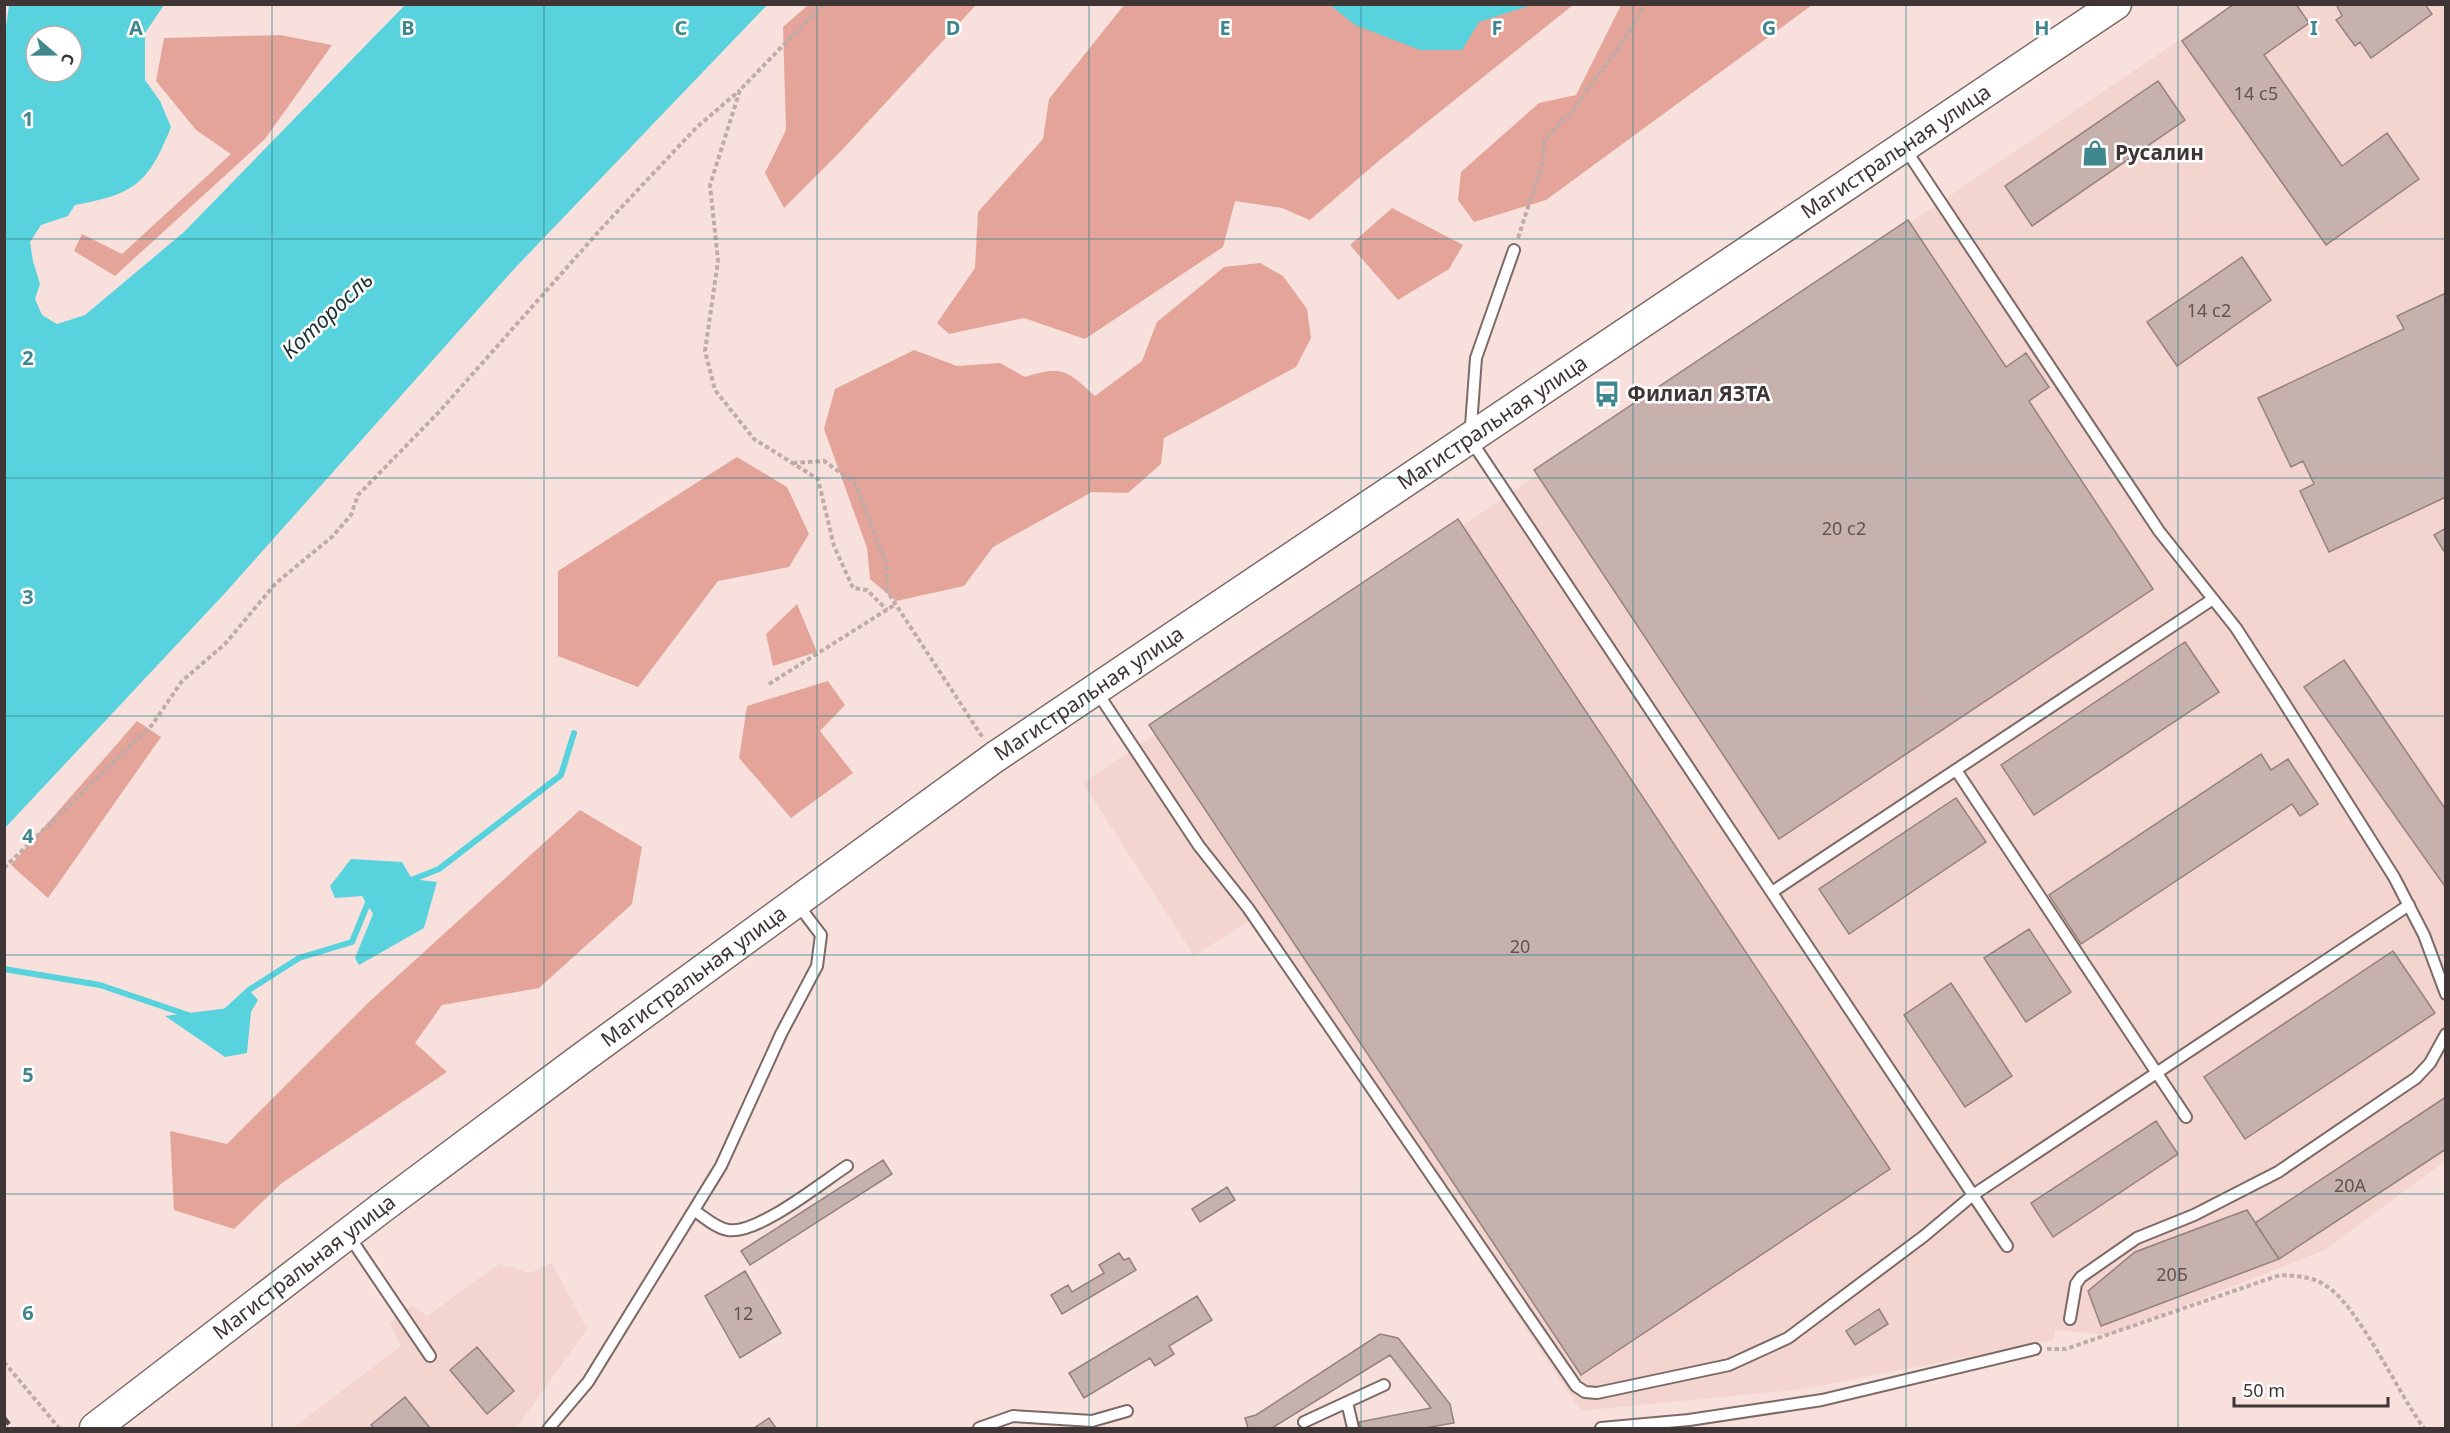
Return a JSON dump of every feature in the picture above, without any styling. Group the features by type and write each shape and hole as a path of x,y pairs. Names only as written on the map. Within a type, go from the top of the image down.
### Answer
{"main road":[{"name":"Магистральная улица","path":"95,1428 347,1234 795,900 994,757 2116,4"}],"lane":[{"path":"1903,146 2159,531 2236,628 2278,693 2394,877 2424,935 2445,994"},
{"path":"1514,250 1476,358 1470,439 2007,1246"},
{"path":"1772,892 2212,599"},
{"path":"1095,689 1199,846 1248,908 1576,1386 1585,1392 1597,1393 1729,1365 1759,1354 1796,1332 1924,1236 1973,1195 2409,905"},
{"path":"1956,770 2186,1118"},
{"path":"549,1428 588,1382 695,1211 721,1166 781,1034 817,966 821,935 795,900"},
{"path":"2070,1319 2076,1284 2081,1277 2137,1238 2194,1215 2278,1172 2416,1078 2430,1063 2445,1034"},
{"path":"695,1211 727,1230 741,1230 760,1222 847,1166"},
{"path":"347,1234 430,1356"},
{"path":"1601,1428 1689,1420 1822,1400 2035,1349"},
{"path":"1304,1422 1384,1385"},
{"path":"1347,1402 1353,1428"},
{"path":"979,1428 1013,1416 1092,1421 1127,1411"}],"path":[{"path":"4,868 152,725 182,681 225,644 276,583 333,536 351,515 358,495 439,412 600,230 696,128 740,90 823,4"},
{"path":"1514,250 1544,161 1545,141 1561,121 1570,114 1626,37 1645,4"},
{"path":"740,90 710,185 718,261 705,351 715,390 754,439 818,479 834,546 853,588 867,590 887,609"},
{"path":"792,463 824,462 855,483 887,566 887,591 994,757"},
{"path":"769,684 896,604"},
{"path":"2035,1349 2066,1349 2280,1275 2306,1276 2326,1285 2348,1306 2411,1411 2424,1428"},
{"path":"4,1362 60,1428"}],"shaded area":[{"path":"808,5 976,5 842,150 784,208 765,173 786,130 783,27"},
{"path":"1124,5 1573,5 1381,159 1310,220 1282,208 1235,201 1223,247 1085,339 1024,318 949,334 937,323 975,268 978,212 1043,139 1049,99"},
{"path":"1621,5 1812,5 1546,200 1474,222 1458,200 1461,172 1539,103 1576,95"},
{"path":"2231,5 2445,5 2445,1161 2325,1250 2109,1335 2055,1330 2054,1340 1803,1389 1581,1411 1252,919 1194,956 1083,783"},
{"path":"280,35 332,45 265,139 115,276 74,251 82,234 122,254 231,154 196,130 156,81 164,38"},
{"path":"1392,208 1463,245 1449,269 1398,300 1350,245"},
{"path":"1260,263 1283,276 1307,309 1311,338 1296,367 1164,438 1161,464 1128,493 1092,492 993,547 964,586 896,601 870,579 867,548 824,429 835,389 914,350 957,366 1000,363 1025,377 1057,371 1071,376 1095,396 1142,361 1157,322 1224,267"},
{"path":"737,457 787,487 809,534 789,567 718,581 638,687 558,656 558,571"},
{"path":"797,604 817,652 773,666 766,634"},
{"path":"828,681 845,705 820,731 853,773 791,818 739,758 747,706"},
{"path":"137,721 161,737 48,898 11,865"},
{"path":"580,810 642,847 632,904 539,988 442,1005 415,1043 447,1072 282,1183 234,1229 174,1210 170,1131 227,1144 370,1001"},
{"path":"552,1263 587,1329 516,1428 293,1428 401,1346 390,1323 412,1305 427,1316 499,1264 530,1273"}],"water":[{"name":"Которосль","path":"9,5 164,5 145,33 145,80 160,101 171,127 155,162 137,183 126,191 75,205 68,216 41,225 30,242 40,284 35,299 42,315 57,324 85,315 184,232 405,5 767,5 515,268 226,592 5,828 4,40"},
{"path":"1330,5 1531,5 1479,22 1462,50 1420,50 1355,25"},
{"path":"351,859 402,862 412,879 437,882 424,928 359,965 355,958 373,914 362,896 335,898 330,886"},
{"path":"249,990 258,1000 251,1012 247,1053 225,1057 165,1016 229,1008"}],"building":[{"path":"2234,4 2296,4 2309,23 2264,55 2342,166 2387,133 2419,179 2326,245 2182,41"},
{"path":"2336,4 2425,4 2432,14 2371,58 2360,42 2355,46 2336,20 2342,16"},
{"name":"Русалин","path":"2158,81 2185,120 2032,226 2005,186"},
{"path":"1908,220 2006,367 2026,353 2049,387 2029,401 2153,589 1779,839 1534,470"},
{"path":"2242,257 2271,300 2177,366 2147,322"},
{"path":"2446,293 2446,497 2329,552 2300,491 2314,484 2303,461 2291,467 2258,398 2404,329 2397,316"},
{"path":"1458,519 1890,1169 1581,1375 1149,725"},
{"path":"2446,528 2446,553 2445,553 2434,535"},
{"path":"2185,642 2219,692 2034,815 2001,765"},
{"path":"2344,660 2446,810 2446,888 2304,687"},
{"path":"2261,754 2271,770 2288,759 2318,804 2300,816 2292,804 2081,944 2049,895"},
{"path":"1956,798 1986,842 1849,934 1819,889"},
{"path":"2029,929 2071,992 2026,1022 1984,958"},
{"path":"2393,951 2435,1013 2245,1139 2204,1077"},
{"path":"1951,983 2012,1076 1965,1107 1904,1015"},
{"path":"2446,1097 2446,1149 2279,1259 2255,1223"},
{"path":"2156,1121 2178,1154 2053,1237 2031,1203"},
{"path":"883,1160 892,1174 750,1265 741,1251"},
{"path":"1227,1187 1235,1200 1200,1222 1192,1209"},
{"path":"2247,1210 2279,1259 2101,1326 2088,1291 2135,1252"},
{"path":"1119,1253 1124,1260 1129,1258 1136,1270 1062,1314 1051,1295 1068,1285 1072,1292 1104,1273 1099,1265"},
{"path":"745,1271 781,1333 740,1358 705,1296"},
{"path":"1197,1296 1212,1320 1169,1346 1174,1354 1155,1366 1150,1358 1084,1398 1069,1373"},
{"path":"1879,1309 1888,1324 1855,1345 1846,1331"},
{"path":"1380,1334 1398,1338 1450,1404 1454,1423 1425,1428 1361,1428 1359,1422 1431,1408 1390,1355 1272,1428 1248,1428 1245,1418 1256,1415"},
{"path":"477,1347 514,1391 487,1414 450,1370"},
{"path":"405,1397 430,1428 374,1428 371,1425"},
{"path":"769,1418 776,1428 754,1428"}],"waterway":[{"path":"406,882 439,869 561,775 574,733"},
{"path":"223,1014 249,990 299,958 352,942 370,898"},
{"path":"4,969 100,985 191,1016"}],"railway":[{"path":"4,1418 12,1428"}],"place":[{"name":"Русалин","path":"2095,153"},
{"name":"Филиал ЯЗТА","path":"1607,394"}]}
